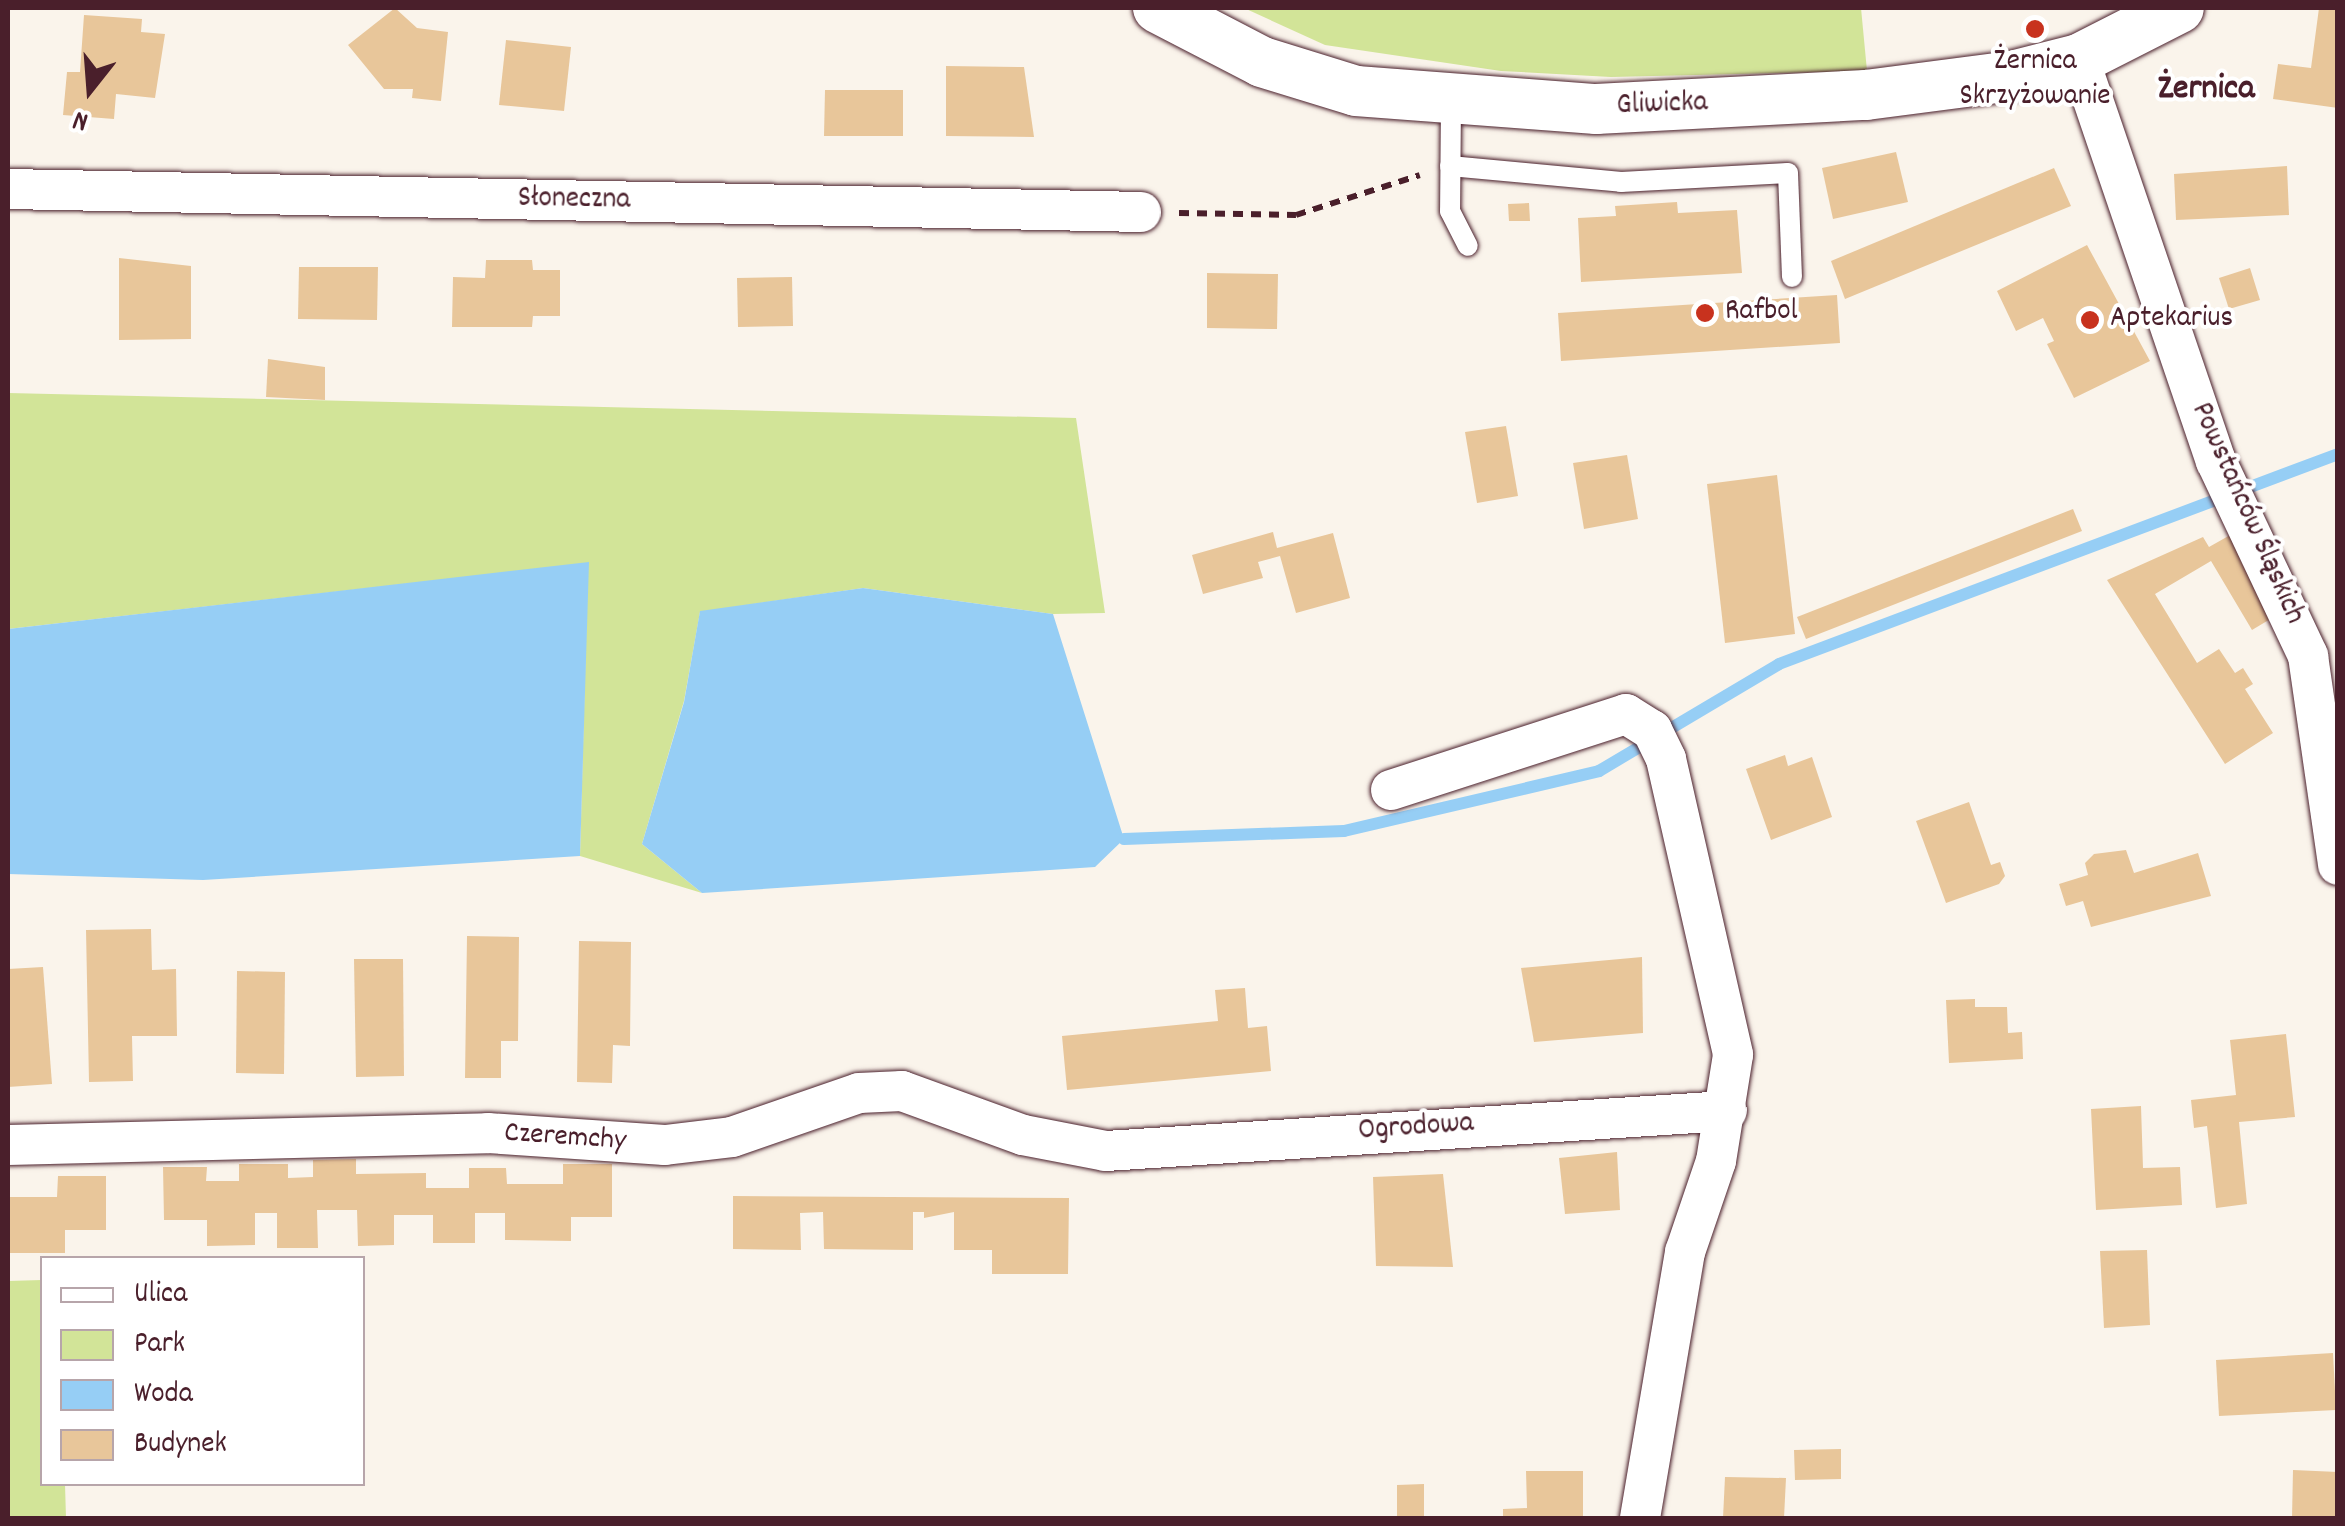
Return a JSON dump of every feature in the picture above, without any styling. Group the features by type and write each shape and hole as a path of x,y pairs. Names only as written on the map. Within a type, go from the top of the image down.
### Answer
{"street":[{"name":"Gliwicka","path":"1158,8 1213,39 1311,80 1451,103 1596,109 1791,101 1938,87 2079,59 2173,10"},
{"name":"Powstańców Śląskich","path":"2079,59 2216,461 2323,669 2338,865"},
{"name":"Słoneczna","path":"8,189 1141,212"},
{"path":"1391,790 1542,746 1626,714 1659,745 1733,1055 1727,1110 1685,1252 1640,1518"},
{"name":"Czeremchy","path":"8,1145 488,1133 665,1144 732,1137 860,1093 902,1091 1024,1135 1106,1151"},
{"name":"Ogrodowa","path":"1106,1151 1727,1110"}],"lane":[{"path":"1451,103 1450,211 1468,246"},
{"path":"1450,166 1621,182 1788,173 1792,278"}],"path":[{"path":"1141,212 1296,215 1386,185"}],"green space":[{"path":"1244,8 1861,8 1867,71 1611,77 1501,71 1325,45"},
{"path":"8,393 1076,418 1105,613 1053,614 863,588 700,612 684,701 642,844 702,893 580,856 588,563 8,629"},
{"path":"40,1280 40,1486 65,1486 66,1518 8,1518 8,1281"}],"water":[{"path":"589,562 580,856 203,880 8,874 8,629"},
{"path":"863,588 1053,614 1124,839 1095,867 702,893 642,844 684,702 700,611"}],"building":[{"path":"395,8 417,28 448,32 441,101 412,98 413,89 384,89 348,45"},
{"path":"2319,8 2338,8 2338,108 2273,99 2278,64 2311,68"},
{"path":"84,15 142,19 141,32 165,34 155,98 116,94 114,119 63,115 67,72 80,72"},
{"path":"506,40 571,47 564,111 499,105"},
{"path":"946,66 1024,67 1034,137 946,136"},
{"path":"825,90 903,90 903,136 824,136"},
{"path":"1896,152 1908,202 1833,219 1822,168"},
{"path":"2287,166 2289,215 2176,220 2174,174"},
{"path":"2054,168 2071,206 1845,299 1831,261"},
{"path":"1677,202 1678,213 1737,210 1742,273 1581,282 1578,218 1616,216 1615,206"},
{"path":"1529,203 1530,221 1509,221 1508,204"},
{"path":"2087,245 2150,361 2074,398 2047,344 2054,341 2043,318 2016,331 1997,291"},
{"path":"119,258 191,266 191,339 119,340"},
{"path":"486,260 532,260 533,270 560,270 560,316 533,316 532,327 452,327 453,277 485,278"},
{"path":"299,267 378,267 377,320 298,319"},
{"path":"2250,268 2260,300 2229,309 2219,278"},
{"path":"1207,273 1278,274 1277,329 1207,328"},
{"path":"792,277 793,326 738,327 737,278"},
{"path":"1837,295 1840,343 1561,361 1558,313"},
{"path":"268,359 325,367 325,400 266,397"},
{"path":"1506,426 1518,496 1477,503 1465,432"},
{"path":"1627,455 1638,519 1584,529 1573,463"},
{"path":"1777,475 1795,634 1725,643 1707,484"},
{"path":"2073,509 2082,531 1806,639 1797,617"},
{"path":"1273,532 1277,548 1333,533 1350,598 1296,613 1280,556 1258,562 1263,578 1203,594 1192,555"},
{"path":"2232,534 2272,618 2252,630 2211,561 2155,594 2197,663 2219,649 2235,673 2243,668 2253,684 2245,689 2273,733 2225,764 2107,580 2203,537 2209,547"},
{"path":"1785,755 1788,766 1812,757 1832,817 1771,840 1746,769"},
{"path":"1969,802 1991,865 2000,862 2005,876 1999,884 1946,903 1916,821"},
{"path":"2126,850 2134,873 2198,853 2211,896 2091,927 2083,901 2066,906 2059,884 2088,875 2085,863 2094,854"},
{"path":"151,929 152,970 176,969 177,1036 132,1036 133,1081 89,1082 86,930"},
{"path":"467,936 519,937 518,1041 501,1041 501,1078 465,1078"},
{"path":"579,941 631,942 630,1046 613,1045 612,1083 577,1082"},
{"path":"1642,957 1643,1033 1534,1042 1521,968"},
{"path":"354,959 403,959 404,1076 356,1077"},
{"path":"43,967 52,1084 8,1087 8,969"},
{"path":"237,971 285,972 284,1074 236,1073"},
{"path":"1245,988 1248,1028 1267,1026 1271,1071 1067,1090 1062,1036 1218,1021 1215,990"},
{"path":"1975,999 1975,1007 2007,1007 2008,1033 2022,1032 2023,1059 1949,1063 1946,1000"},
{"path":"2286,1034 2295,1117 2239,1122 2247,1204 2216,1208 2207,1126 2194,1128 2191,1100 2236,1095 2230,1040"},
{"path":"2141,1106 2143,1168 2180,1167 2182,1205 2096,1210 2091,1109"},
{"path":"1617,1152 1620,1210 1565,1214 1559,1158"},
{"path":"356,1159 356,1174 426,1173 426,1188 469,1188 469,1168 506,1168 507,1184 563,1184 563,1164 612,1164 612,1217 571,1217 571,1241 505,1240 505,1213 475,1213 475,1243 433,1243 433,1215 394,1215 394,1245 358,1246 357,1210 317,1210 318,1248 277,1248 277,1213 255,1213 255,1245 207,1246 207,1220 164,1220 163,1167 207,1167 206,1181 239,1181 239,1164 288,1164 288,1178 313,1177 313,1160"},
{"path":"1443,1174 1453,1267 1376,1266 1373,1177"},
{"path":"58,1176 106,1176 106,1230 65,1230 65,1253 8,1253 8,1197 57,1197"},
{"path":"733,1196 1069,1198 1068,1274 992,1274 992,1250 954,1250 954,1212 924,1218 924,1212 913,1212 913,1250 824,1249 823,1212 800,1213 801,1250 733,1249"},
{"path":"2147,1250 2150,1325 2104,1328 2100,1251"},
{"path":"2333,1353 2336,1410 2219,1416 2216,1360"},
{"path":"1841,1449 1841,1479 1795,1480 1794,1450"},
{"path":"2293,1470 2338,1472 2338,1518 2292,1518"},
{"path":"1526,1471 1583,1471 1583,1518 1503,1518 1503,1509 1527,1508"},
{"path":"1725,1477 1786,1478 1784,1518 1723,1518"},
{"path":"1424,1484 1424,1518 1397,1518 1397,1485"}],"waterway":[{"path":"1124,839 1344,831 1599,771 1779,664 2338,454"}],"place":[{"name":"Żernica Skrzyżowanie","path":"2035,29"},
{"name":"Rafbol","path":"1705,313"},
{"name":"Aptekarius","path":"2090,320"}],"district":[{"name":"Żernica","path":"2206,90"}]}
